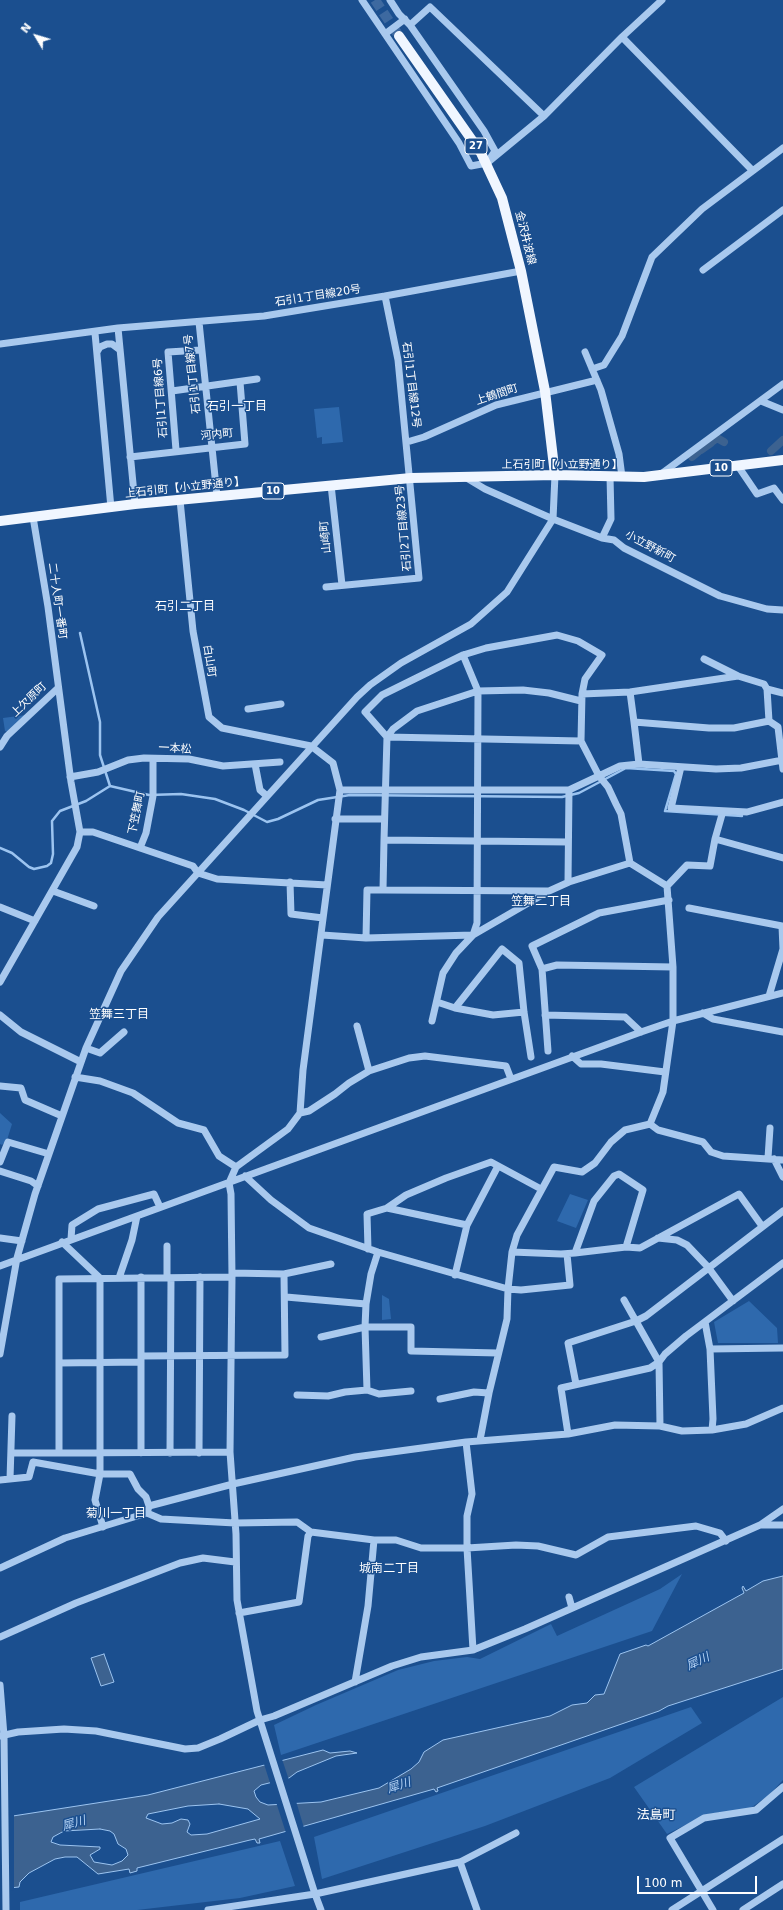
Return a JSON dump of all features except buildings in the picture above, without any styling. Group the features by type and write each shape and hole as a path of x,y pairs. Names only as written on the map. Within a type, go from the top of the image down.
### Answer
{"main road":[{"name":"金沢井波線","path":"399,36 487,163 502,198 521,271 545,392 554,475"},
{"name":"10","path":"659,476 783,460"},
{"name":"上石引町【小立野通り】","path":"464,477 554,475 622,477 659,476"},
{"name":"10","path":"411,478 464,477"},
{"name":"上石引町【小立野通り】","path":"33,517 135,504 411,478"},
{"name":"10","path":"0,521 33,517"}],"street":[{"path":"362,0 459,143 471,166 487,163 544,116 622,37 662,0"},
{"path":"390,0 410,25 484,131 495,151 487,163"},
{"path":"410,25 430,7 544,116"},
{"path":"385,34 405,19"},
{"path":"622,37 752,170"},
{"path":"592,368 604,365 622,336 652,257 702,209 783,148"},
{"path":"702,270 783,210"},
{"name":"石引1丁目線20号","path":"0,344 95,333 118,328 267,315 385,296 521,271"},
{"name":"石引1丁目線12号","path":"385,296 398,360 411,478"},
{"name":"石引1丁目線7号","path":"198,322 217,496"},
{"path":"118,328 135,504"},
{"path":"95,333 112,508"},
{"path":"97,352 100,347 107,344 112,344 120,350"},
{"name":"石引1丁目線6号","path":"176,450 168,352 201,350"},
{"path":"585,352 597,380 619,454 622,477"},
{"path":"172,392 257,380"},
{"name":"上鶴間町","path":"407,442 424,437 496,405 597,380"},
{"name":"河内町","path":"130,457 176,450 245,444 240,382"},
{"path":"659,476 783,384"},
{"path":"761,401 783,410"},
{"path":"738,466 757,494 774,488 783,500"},
{"path":"0,1354 17,1258 38,1186 86,1048 121,971 158,917 311,746 370,685 401,663 471,624 507,592 553,519 554,475"},
{"path":"602,538 611,519 610,476"},
{"name":"小立野新町","path":"464,477 485,490 553,519 602,538 614,540 624,548 720,596 767,608 783,610"},
{"name":"石引2丁目線23号","path":"326,587 419,578 411,478"},
{"name":"山崎町","path":"331,485 342,585"},
{"name":"白山町","path":"180,500 193,631 209,717 222,728 311,746"},
{"name":"二十人町一番町","path":"33,517 48,607 70,776 80,832"},
{"path":"581,741 387,737 365,712 382,695 463,655 486,648 557,635 578,641 602,655 585,679 582,697 581,741 599,776 608,788 620,814 630,863 667,886"},
{"path":"463,655 478,691 476,841 477,923 473,935"},
{"path":"704,659 738,676 764,684 767,689 769,721"},
{"path":"383,890 387,737 393,729 417,711 478,691 523,690 582,697 630,692 738,676"},
{"name":"上欠原町","path":"0,747 7,736 58,688"},
{"path":"767,689 783,693"},
{"path":"630,692 640,764"},
{"path":"248,709 281,704"},
{"path":"634,722 709,728 734,728 769,721 778,727 783,769"},
{"path":"311,746 333,763 340,790 335,819 300,1113 288,1129 236,1167 229,1183 231,1194 232,1275 230,1452 235,1523 237,1600 260,1722 314,1893 322,1910"},
{"name":"下笠舞町","path":"140,848 146,833 154,796 153,759"},
{"name":"一本松","path":"70,776 98,772 128,760 189,759 223,766 280,762"},
{"path":"340,790 569,790 620,766 640,764 716,769 735,768 782,760"},
{"path":"255,764 260,790 267,796"},
{"path":"681,767 671,808 747,812 783,802"},
{"path":"568,882 569,790"},
{"path":"667,886 687,865 710,866 723,811"},
{"path":"335,819 384,819"},
{"path":"0,982 77,847 80,832 93,832 193,866 198,873 217,879 327,885"},
{"path":"384,840 568,842"},
{"path":"715,840 783,858"},
{"path":"432,1021 443,973 456,953 473,935 549,891 568,882 630,863"},
{"path":"290,882 291,914 323,918"},
{"path":"650,1124 663,1092 673,1021 673,967 667,886"},
{"path":"366,938 367,890 549,891"},
{"path":"53,891 94,906"},
{"path":"548,1051 542,969 532,946 599,913 669,900"},
{"path":"0,907 34,921"},
{"path":"689,908 782,926 783,949 769,996"},
{"path":"322,934 366,938 473,935"},
{"path":"455,1008 502,949 519,962 524,1012 531,1057"},
{"path":"542,969 557,965 673,967"},
{"path":"0,1266 17,1258 229,1183 244,1176 572,1056 673,1021 783,993"},
{"path":"437,1002 455,1008 493,1015 524,1012"},
{"path":"703,1013 713,1020 783,1032"},
{"path":"0,1015 21,1032 81,1062"},
{"path":"546,1015 625,1017 641,1032"},
{"path":"357,1026 369,1071"},
{"path":"86,1048 100,1053 124,1032"},
{"path":"300,1113 309,1111 369,1071 409,1058 425,1056 506,1066 511,1079"},
{"path":"572,1056 581,1064 601,1064 665,1072"},
{"path":"75,1077 114,1085 146,1100 178,1123 204,1130 219,1156 236,1167"},
{"path":"0,1086 21,1088 25,1100 62,1116"},
{"path":"650,1124 658,1130 703,1142 710,1152 723,1156 783,1160"},
{"path":"480,1440 489,1393 507,1319 508,1289 512,1252 517,1235 541,1189 554,1166 582,1172 595,1163 611,1142 625,1130 650,1124"},
{"path":"770,1128 771,1159 783,1177"},
{"path":"0,1162 8,1142 49,1154"},
{"path":"368,1249 367,1214 387,1208 406,1195 446,1178 491,1162 541,1189"},
{"path":"455,1275 467,1225 498,1166"},
{"path":"0,1171 31,1181 38,1186"},
{"path":"244,1176 271,1200 310,1228 368,1249 455,1275 508,1289 521,1290 570,1285 571,1253 594,1201 614,1176 619,1174 643,1190 626,1247"},
{"path":"71,1239 72,1225 98,1209 154,1194 160,1207"},
{"path":"512,1252 571,1253 626,1247 640,1248 739,1194 762,1226"},
{"path":"387,1208 467,1225"},
{"path":"576,1384 568,1343 636,1321 646,1316 783,1211"},
{"path":"119,1278 132,1240 137,1216"},
{"path":"0,1238 22,1241"},
{"path":"658,1238 677,1240 687,1245 708,1267 733,1301"},
{"path":"62,1242 100,1278 100,1474 95,1500 103,1527"},
{"path":"167,1246 171,1356 170,1453"},
{"path":"367,1390 365,1327 366,1304 371,1274 378,1252"},
{"path":"568,1434 561,1388 650,1368 705,1322 783,1263"},
{"path":"59,1453 59,1279 141,1277 169,1278 284,1274 331,1264"},
{"path":"59,1363 100,1364 171,1356 285,1355 286,1297 284,1274"},
{"path":"141,1277 141,1453"},
{"path":"199,1454 200,1277"},
{"path":"286,1297 366,1304"},
{"path":"624,1300 659,1362 660,1426"},
{"path":"705,1322 710,1349 713,1419 712,1430"},
{"path":"320,1337 365,1327 411,1327 411,1351 498,1353"},
{"path":"710,1349 783,1348"},
{"path":"297,1395 328,1396 345,1392 367,1390 379,1394 411,1391"},
{"path":"440,1399 474,1392 489,1393"},
{"path":"0,1568 65,1538 103,1527 114,1521 148,1509 233,1484 355,1457 480,1440 568,1434 615,1425 660,1426 682,1431 712,1430 746,1424 783,1408"},
{"path":"10,1479 12,1416"},
{"path":"466,1442 472,1494 467,1516 467,1548 473,1650"},
{"path":"12,1453 199,1454 230,1452"},
{"path":"0,1480 29,1477 33,1462 100,1474 130,1474 138,1489 146,1497 148,1509 161,1519 235,1523 297,1522 311,1532 374,1540 396,1540 421,1548 467,1548 516,1545 538,1546 576,1555 608,1537 696,1526 720,1532 726,1541"},
{"path":"2,1736 18,1732 64,1729 96,1731 185,1750 198,1748 355,1682 421,1657 473,1650 726,1541 760,1525 783,1510"},
{"path":"760,1525 783,1525"},
{"path":"239,1613 299,1602 308,1536 311,1532"},
{"path":"355,1682 368,1606 374,1540"},
{"path":"0,1637 76,1603 180,1563 203,1558 235,1562"},
{"path":"569,1597 572,1608"},
{"path":"0,1685 3,1748 6,1910"},
{"path":"713,1910 670,1838 704,1818 756,1810 783,1787"},
{"path":"208,1910 314,1893 460,1862 516,1833"},
{"path":"672,1910 783,1839"},
{"path":"460,1862 477,1910"},
{"path":"743,1910 783,1884"}],"shaded area":[{"path":"339,407 343,442 322,444 322,437 317,438 314,409"},
{"path":"26,715 8,732 5,731 3,718"},
{"path":"0,1113 12,1124 7,1140 2,1145 0,1144"},
{"path":"570,1194 588,1200 576,1228 557,1221"},
{"path":"382,1295 389,1299 391,1319 382,1320"},
{"path":"749,1301 777,1328 778,1343 718,1343 714,1322"},
{"path":"682,1574 652,1631 281,1755 274,1725 316,1705 398,1670 434,1661 467,1657 480,1659 551,1624 557,1636 660,1589"},
{"path":"783,1697 783,1780 768,1796 749,1809 708,1814 667,1834 634,1787"},
{"path":"691,1707 702,1723 610,1778 485,1826 322,1879 314,1837"},
{"path":"280,1841 295,1886 240,1898 137,1910 20,1910 20,1902"}],"water":[{"name":"犀川","path":"783,1576 783,1669 668,1706 659,1711 437,1788 438,1791 436,1792 434,1789 259,1839 260,1843 257,1843 255,1839 250,1840 137,1868 137,1871 130,1873 129,1869 98,1874 77,1857 65,1857 55,1859 29,1873 20,1882 19,1887 0,1889 0,1818 148,1795 323,1750 330,1753 350,1751 357,1753 336,1756 297,1772 289,1778 261,1785 254,1791 256,1797 260,1802 268,1805 321,1802 379,1788 411,1769 419,1762 424,1752 443,1740 550,1716 572,1705 587,1703 595,1695 604,1694 620,1654 646,1645 648,1646 744,1593 742,1588 743,1586 746,1591 763,1581","holes":["219,1804 248,1809 260,1819 207,1834 191,1835 187,1832 190,1824 188,1820 181,1819 172,1823 162,1824 146,1818 148,1814 188,1806","100,1829 110,1831 114,1834 118,1844 126,1849 128,1855 122,1861 112,1865 94,1862 90,1855 100,1849 100,1847 60,1845 51,1842 53,1837 64,1831"]},
{"path":"104,1654 114,1682 101,1686 91,1658"}],"pier":[{"path":"282,1759 289,1780 271,1786 264,1764"},
{"path":"296,1801 304,1828 286,1833 276,1802"},
{"path":"14,1814 14,1890 0,1891 0,1816"}],"waterway":[{"path":"713,441 717,438 724,442"},
{"path":"771,451 783,440"},
{"path":"701,450 711,443"},
{"path":"692,457 698,452"},
{"path":"80,633 100,722 100,755 110,786"},
{"path":"0,848 12,853 29,867 34,869 47,866 51,863 53,854 52,821 60,811 86,801 110,786 149,795 181,794 215,799 244,810 267,822 278,819 318,800 350,795 562,797 579,793 626,768 674,771 676,774 665,811 742,816"}],"tunnel":[{"path":"375,0 399,36"}],"district":[{"name":"石引一丁目","path":"237,407"},
{"name":"石引二丁目","path":"185,607"},
{"name":"笠舞二丁目","path":"541,902"},
{"name":"笠舞三丁目","path":"119,1015"},
{"name":"菊川一丁目","path":"116,1514"},
{"name":"城南二丁目","path":"389,1569"},
{"name":"法島町","path":"656,1816"}]}
